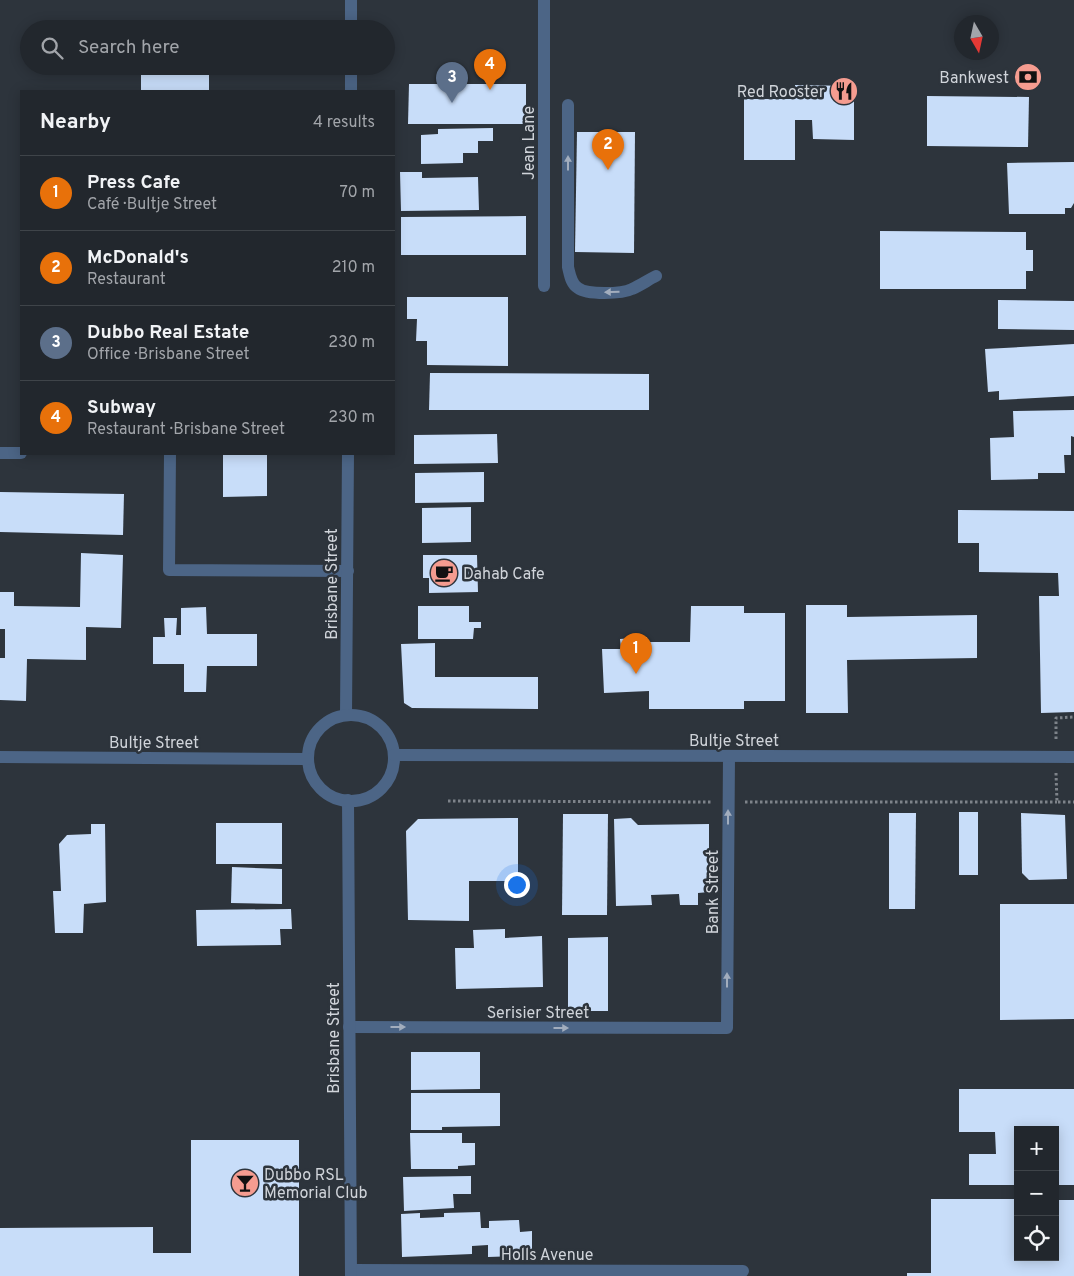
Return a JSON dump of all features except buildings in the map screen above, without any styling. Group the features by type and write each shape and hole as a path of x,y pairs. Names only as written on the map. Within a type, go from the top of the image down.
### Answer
{"street":[{"path":"351,0 351,20"},
{"name":"Jean Lane","path":"544,0 544,286"},
{"path":"351,75 351,90"},
{"path":"568,104 568,267 570,278 576,288 583,291 617,292 630,290 656,276"},
{"path":"0,453 20,453"},
{"path":"170,455 169,570 348,570"},
{"name":"Brisbane Street","path":"346,715 348,455"},
{"path":"346,715 374,720 392,742 394,755 393,770 386,783 376,793 363,799 348,800 336,798 320,787 310,771 308,759 310,746 315,734 334,718 346,715"},
{"name":"Bultje Street","path":"394,755 1074,757"},
{"name":"Bank Street","path":"727,1028 729,756"},
{"name":"Bultje Street","path":"0,757 308,759"},
{"name":"Brisbane Street","path":"348,800 351,1273"},
{"name":"Serisier Street","path":"350,1027 727,1028"},
{"name":"Holls Avenue","path":"351,1273 743,1271"}],"path":[{"path":"448,801 1057,802"}],"place":[{"name":"Bankwest","path":"1028,77"},
{"name":"Subway","path":"490,90"},
{"name":"Red Rooster","path":"844,91"},
{"name":"Dubbo Real Estate","path":"452,103"},
{"name":"McDonald's","path":"608,170"},
{"name":"Dahab Cafe","path":"444,573"},
{"name":"Press Cafe","path":"636,674"},
{"name":"Dubbo RSL Memorial Club","path":"245,1183"}]}
